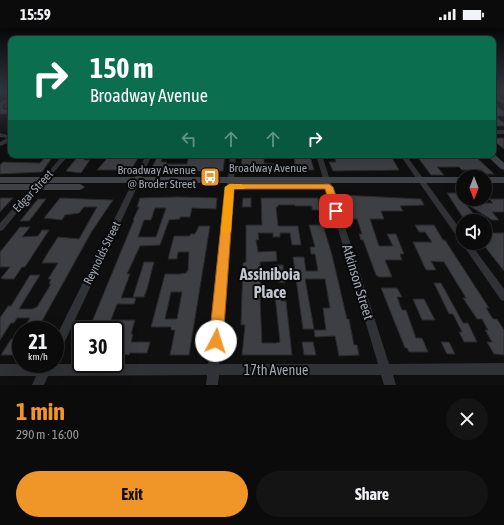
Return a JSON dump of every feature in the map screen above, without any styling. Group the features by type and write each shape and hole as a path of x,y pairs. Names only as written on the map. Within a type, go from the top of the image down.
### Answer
{"street":[{"name":"Edgar Street","path":"0,228 35,187 44,180 63,158"},
{"name":"Reynolds Street","path":"64,331 148,158"},
{"path":"212,385 233,158"},
{"name":"Atkinson Street","path":"320,158 390,385"},
{"path":"405,158 456,229"},
{"path":"494,158 504,167"},
{"name":"Broadway Avenue","path":"0,180 44,180 135,184"},
{"path":"492,180 504,180"},
{"name":"Broadway Avenue","path":"0,187 135,184 424,183 456,181"},
{"name":"Broadway Avenue","path":"424,183 456,185"},
{"path":"492,186 504,186"},
{"path":"471,250 504,297"},
{"name":"17th Avenue","path":"64,367 213,370 504,369"},
{"name":"17th Avenue","path":"0,370 12,369"},
{"path":"38,385 44,373"}],"building":[{"path":"0,109 8,110 8,114 0,114"},
{"path":"496,109 500,109 504,111 504,116 496,116"},
{"path":"496,117 504,123 504,126 496,126"},
{"path":"496,138 504,138 504,149 496,142"},
{"path":"44,158 52,158 42,172 0,174 0,165 3,162 40,163"},
{"path":"77,158 85,158 84,160 90,160 81,173 66,171"},
{"path":"107,158 138,158 131,170 97,170"},
{"path":"157,158 162,158 161,162 167,162 166,164 187,164 188,158 225,158 223,171 156,171 151,169"},
{"path":"242,158 264,158 264,163 290,165 295,164 294,158 311,158 314,170 241,170"},
{"path":"335,158 392,158 399,170 333,171 329,162 336,162"},
{"path":"418,158 477,158 490,170 462,170 459,167 437,167 444,175 431,175"},
{"path":"447,193 456,193 456,206 467,206 474,214 460,214"},
{"path":"341,195 421,199 424,205 400,206 403,211 381,211 384,219 370,219 379,246 393,246 387,234 396,234 404,254 400,254 402,260 385,260 392,277 379,277 376,275 363,240 361,240 359,234 362,234 357,219 350,219"},
{"path":"0,198 13,198 0,212"},
{"path":"60,198 113,200 92,231 42,321 28,321 30,318 17,318 15,321 12,321 0,340 0,318 8,306 11,306 30,275 40,275 19,309 32,309 37,307 51,284 49,284 51,279 48,279 58,263 42,263 47,254 58,237 79,239 97,207 84,207 79,213 65,215 62,220 44,218"},
{"path":"140,198 217,198 216,209 192,208 190,217 180,217 180,219 169,220 160,245 140,246 127,274 130,274 121,298 136,298 134,304 117,304 111,320 135,320 131,334 133,334 131,342 150,342 147,353 130,353 129,355 124,354 124,321 92,321 139,207 137,207","holes":["155,208 166,208 156,237 138,237 144,220 151,220"]},
{"path":"243,198 251,198 251,207 242,207"},
{"path":"261,198 318,198 320,210 312,210 312,206 278,205 278,207 276,207 278,226 298,226 301,245 292,245 290,233 280,233 280,237 273,237 273,233 258,233 259,240 256,240 258,252 276,251 277,261 260,262 261,288 262,291 280,290 281,301 286,301 292,355 242,355 245,325 241,325 243,263 246,262 246,225 262,225","holes":["262,296 275,296 280,342 262,343 260,298"]},
{"path":"38,199 46,199 29,221 20,221"},
{"path":"492,199 504,199 504,212 492,212 499,220 492,220 492,214 482,214 470,206 492,206"},
{"path":"309,225 323,225 332,255 347,319 349,319 354,345 357,345 359,355 339,356 335,336 315,337 314,330 326,330 323,308 330,308 325,279 305,279 314,329 303,329 293,257 304,257 306,271 318,271 315,254 311,254 310,247 315,247"},
{"path":"415,225 434,225 443,240 445,240 489,308 486,308 493,319 497,319 504,330 504,355 494,354 487,342 492,342 485,330 488,330 482,319 477,319 463,298 466,298 444,262 431,261 436,270 426,270 413,242 432,242 425,232 419,232"},
{"path":"199,226 210,226 189,355 170,355 175,330 171,330 171,327 151,327 165,274 186,273 188,270 189,252 178,252 177,259 168,259 174,236 190,236 190,234 195,234","holes":["171,292 182,292 177,319 165,319"]},
{"path":"20,227 30,227 22,237 38,236 42,230 49,230 25,267 22,267 14,279 1,278 10,267 0,267 0,252"},
{"path":"492,233 504,233 504,271 488,250 492,250"},
{"path":"144,262 154,262 147,289 144,297 133,297"},
{"path":"274,265 283,265 285,283 278,282 278,275 275,275"},
{"path":"434,283 441,283 463,323 468,323 477,342 464,342 459,332 462,332 453,314 449,314"},
{"path":"381,288 397,288 402,297 397,297 402,310 406,310 416,338 422,338 428,352 409,352 407,348 405,348"},
{"path":"413,299 424,299 435,320 422,320"},
{"path":"11,339 12,339 12,355 1,355"},
{"path":"302,342 313,342 316,355 304,355"},
{"path":"441,342 449,342 455,354 447,354"}],"slow traffic":[{"path":"226,231 230,187 241,187"}],"place":[{"name":"Broadway Avenue @ Broder Street","path":"210,177"}],"district":[{"name":"Assiniboia Place","path":"270,283"}],"route":[{"path":"216,341 230,187 329,187 336,211"}]}
